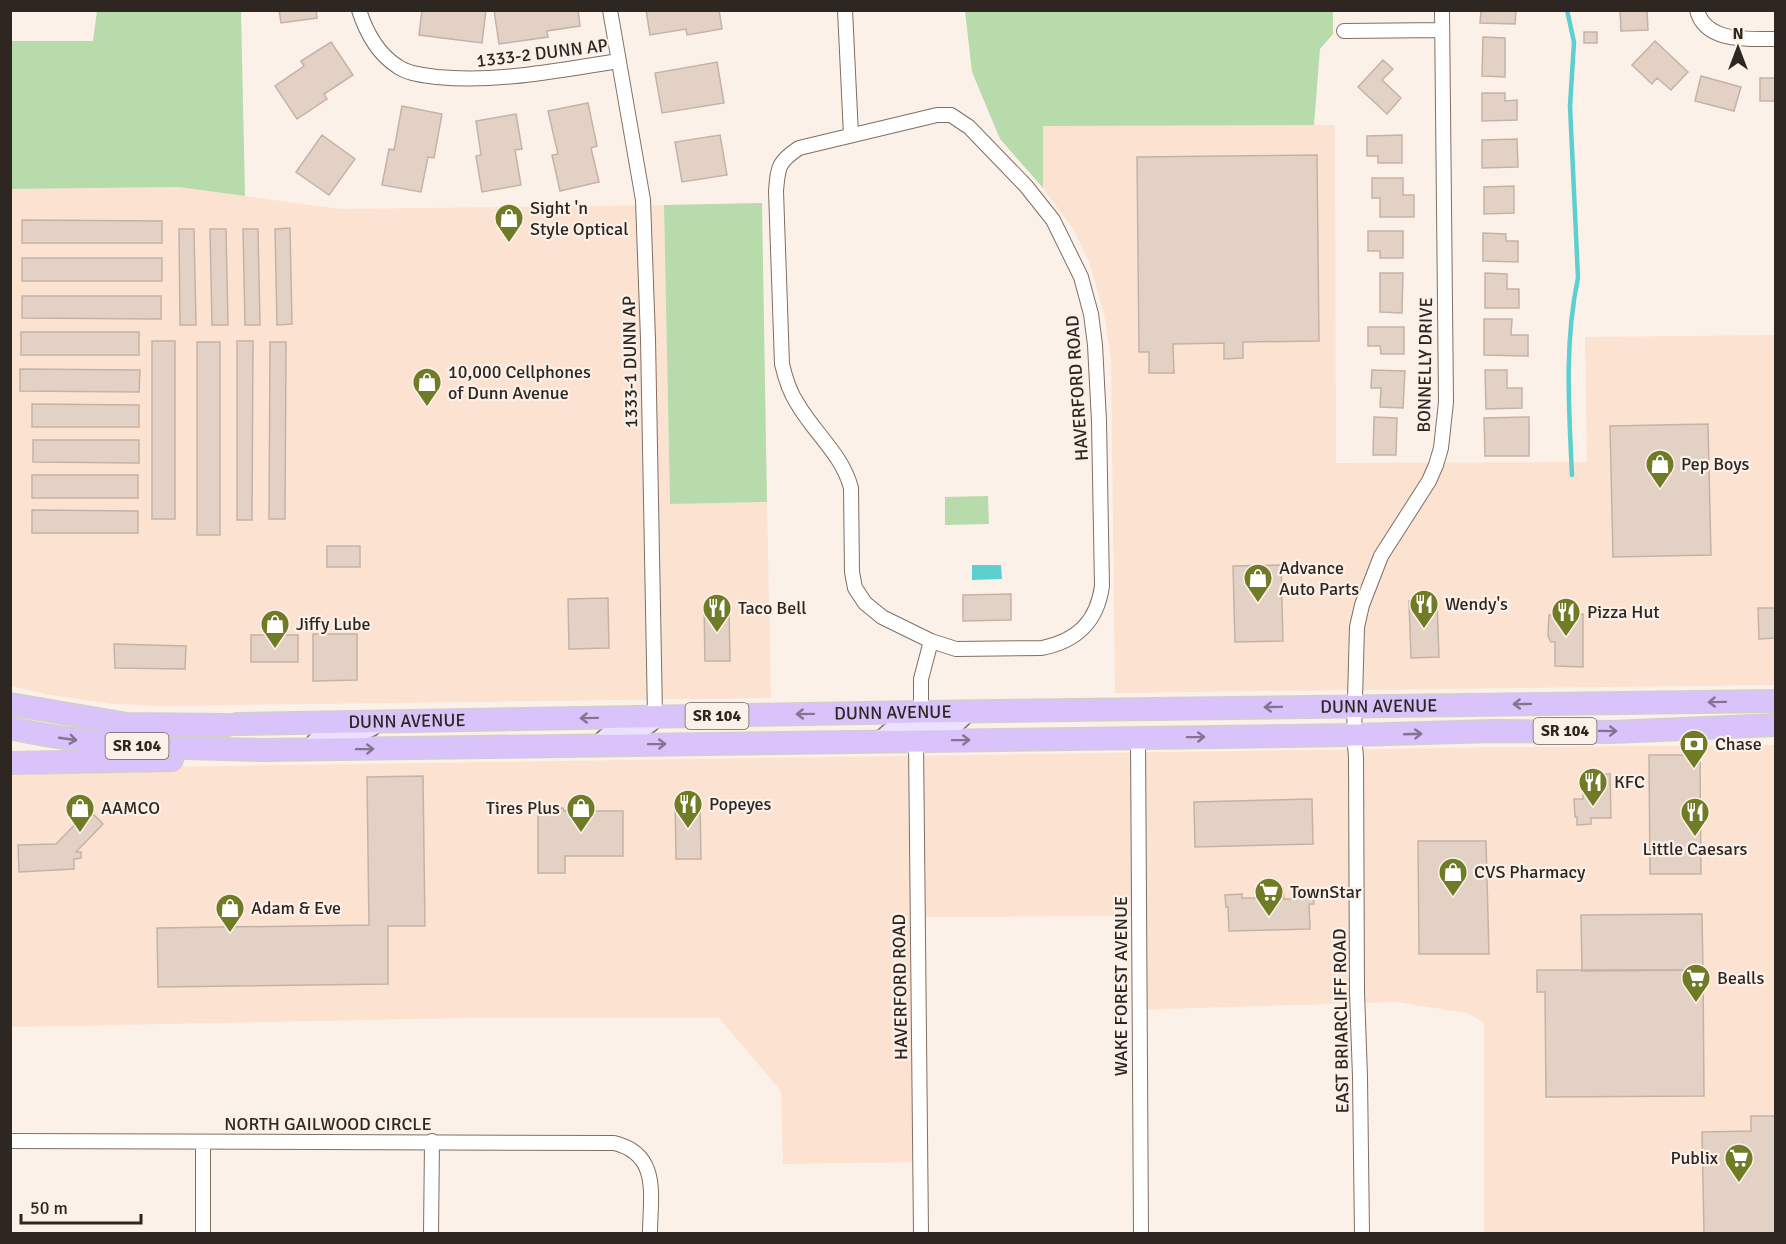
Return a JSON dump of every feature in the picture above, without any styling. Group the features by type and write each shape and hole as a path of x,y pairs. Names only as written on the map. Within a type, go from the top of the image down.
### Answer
{"main road":[{"name":"DUNN AVENUE","path":"10,704 127,724 233,724 968,711 1776,701"},
{"path":"916,741 917,734 922,730 957,722 968,711"},
{"path":"881,741 890,731 898,727 916,724 921,719 921,712"},
{"path":"599,746 610,735 645,727 652,723 655,716"},
{"path":"314,749 316,742 328,735 368,729 380,721"},
{"name":"DUNN AVENUE","path":"10,728 39,735 112,745 264,750 1354,735 1494,731 1612,732 1776,725"},
{"path":"10,764 235,759 264,750"}],"street":[{"name":"1333-2 DUNN AP","path":"359,10 365,29 381,53 398,68 419,75 464,80 505,78 619,61"},
{"name":"1333-1 DUNN AP","path":"610,10 643,200 655,716"},
{"path":"845,10 851,135"},
{"name":"BONNELLY DRIVE","path":"1354,735 1357,627 1362,604 1382,556 1429,481 1441,448 1445,426 1442,10"},
{"path":"1697,10 1698,16 1707,27 1724,36 1742,39 1776,39"},
{"path":"1344,32 1442,30"},
{"name":"HAVERFORD ROAD","path":"951,115 969,127 1026,186 1053,220 1081,277 1091,314 1095,345 1102,586 1100,600 1093,615 1082,630 1066,641 1042,648 956,649 931,641 882,617 864,603 855,588 852,572 849,480 839,458 797,405 782,364 776,191 778,169 784,158 799,148 937,116 951,115"},
{"path":"921,712 921,679 931,641"},
{"name":"EAST BRIARCLIFF ROAD","path":"1354,735 1362,1233"},
{"name":"WAKE FOREST AVENUE","path":"1138,737 1141,1233"},
{"name":"HAVERFORD ROAD","path":"916,741 921,1233"},
{"name":"NORTH GAILWOOD CIRCLE","path":"10,1140 614,1143 624,1145 641,1157 649,1174 650,1233"},
{"path":"431,1233 432,1141"},
{"path":"203,1142 203,1233"}],"shaded area":[{"path":"1335,125 1336,463 1587,462 1585,337 1775,335 1775,685 1115,693 1111,359 1104,314 1090,264 1073,229 1043,188 1042,126"},
{"path":"178,187 340,209 664,205 670,504 767,502 771,698 162,706 113,704 50,695 11,686 11,189"},
{"path":"1775,745 1775,1233 1484,1233 1484,1023 1467,1013 1396,1002 1132,1010 1131,916 924,917 928,1162 783,1164 781,1091 719,1018 467,1018 11,1027 10,769"}],"green space":[{"path":"97,11 241,11 245,196 178,187 11,189 11,41 93,41"},
{"path":"965,11 1333,11 1333,34 1320,49 1314,125 1043,126 1043,188 1000,139 972,72"},
{"path":"762,203 767,502 670,504 664,205"},
{"path":"988,496 989,524 945,525 945,497"}],"water":[{"path":"972,565 1001,565 1002,579 972,580"}],"building":[{"path":"279,10 316,10 317,18 281,23"},
{"path":"422,10 486,10 482,43 419,35"},
{"path":"494,10 578,10 580,26 547,31 548,37 499,44"},
{"path":"646,10 719,10 722,29 687,35 686,29 650,35"},
{"path":"1481,10 1516,10 1515,24 1480,23"},
{"path":"1620,10 1647,10 1648,30 1621,31"},
{"path":"1584,32 1597,32 1597,43 1584,43"},
{"path":"1483,37 1505,38 1505,77 1482,76"},
{"path":"1655,41 1688,72 1671,90 1657,78 1652,84 1632,65"},
{"path":"331,42 353,75 324,94 327,99 297,119 275,86 304,66 301,61"},
{"path":"1383,60 1393,69 1382,80 1401,98 1387,114 1358,87"},
{"path":"717,62 724,103 662,113 655,73"},
{"path":"1701,76 1741,87 1734,111 1695,101"},
{"path":"1760,78 1776,78 1776,101 1760,101"},
{"path":"1482,93 1505,93 1505,101 1517,100 1517,120 1482,121"},
{"path":"588,103 597,146 591,148 599,182 560,191 552,155 558,154 548,111"},
{"path":"402,106 442,114 434,158 428,157 421,192 382,185 389,149 394,150"},
{"path":"516,114 522,149 515,150 521,185 482,192 476,156 481,155 476,121"},
{"path":"322,135 355,159 329,195 296,172"},
{"path":"720,135 727,175 682,182 675,142"},
{"path":"1402,135 1402,163 1378,163 1378,156 1367,156 1367,136"},
{"path":"1517,139 1518,167 1482,168 1482,140"},
{"path":"1317,155 1319,341 1243,342 1243,358 1224,359 1224,343 1173,344 1174,373 1149,373 1149,352 1139,352 1137,157"},
{"path":"1372,178 1403,178 1403,195 1414,195 1414,217 1380,217 1380,198 1372,198"},
{"path":"1514,186 1514,213 1484,214 1484,187"},
{"path":"22,220 162,221 162,243 22,243"},
{"path":"290,228 292,324 277,325 275,229"},
{"path":"179,229 194,229 196,325 180,325"},
{"path":"210,229 226,229 228,325 212,325"},
{"path":"243,229 258,229 260,325 245,325"},
{"path":"1368,231 1403,231 1403,258 1380,258 1380,251 1368,251"},
{"path":"1483,233 1506,234 1506,241 1518,241 1518,262 1483,261"},
{"path":"22,258 162,258 162,281 22,281"},
{"path":"1380,273 1403,273 1402,313 1380,312"},
{"path":"1485,273 1507,274 1507,289 1519,289 1519,308 1485,308"},
{"path":"22,296 161,296 161,319 22,318"},
{"path":"1484,319 1512,319 1511,335 1528,335 1528,356 1484,355"},
{"path":"1368,327 1404,327 1404,354 1381,354 1380,346 1368,346"},
{"path":"21,332 139,332 139,355 21,355"},
{"path":"152,341 175,341 175,519 152,519"},
{"path":"237,341 253,341 252,520 237,520"},
{"path":"197,342 220,342 220,535 197,535"},
{"path":"270,342 286,342 285,519 269,519"},
{"path":"20,369 140,370 139,392 20,391"},
{"path":"1372,370 1405,371 1403,408 1380,407 1381,388 1371,388"},
{"path":"1485,370 1507,370 1507,388 1522,388 1522,408 1486,409"},
{"path":"32,404 139,405 139,427 32,427"},
{"path":"1374,417 1397,418 1396,455 1373,455"},
{"path":"1529,417 1529,456 1485,456 1484,418"},
{"name":"Pep Boys","path":"1708,424 1711,555 1613,557 1610,426"},
{"path":"33,440 139,440 139,463 33,462"},
{"path":"32,475 138,475 138,498 32,498"},
{"path":"32,510 138,511 138,533 32,533"},
{"path":"327,546 360,546 360,567 327,567"},
{"name":"Advance Auto Parts","path":"1281,565 1283,641 1235,642 1233,566"},
{"path":"1011,594 1011,620 963,621 963,595"},
{"path":"608,598 609,648 569,649 568,599"},
{"name":"Wendy's","path":"1437,600 1439,657 1411,658 1409,601"},
{"name":"Taco Bell","path":"704,606 729,606 730,661 705,661"},
{"name":"Pizza Hut","path":"1562,607 1574,607 1574,615 1583,614 1583,667 1555,666 1555,642 1551,642 1548,636 1549,615 1562,615"},
{"path":"1758,608 1776,608 1776,638 1759,639"},
{"path":"313,634 357,634 357,680 313,681"},
{"name":"Jiffy Lube","path":"251,635 298,635 298,662 251,662"},
{"path":"114,644 186,646 185,669 115,668"},
{"path":"1649,755 1700,755 1701,874 1650,874"},
{"name":"KFC","path":"1588,774 1610,774 1611,818 1591,818 1591,824 1577,825 1574,799 1583,799 1583,793 1588,793"},
{"path":"423,776 425,926 388,926 388,984 158,987 157,928 369,925 367,777"},
{"name":"Popeyes","path":"675,799 700,799 701,859 676,859"},
{"path":"1312,799 1313,844 1195,847 1194,802"},
{"name":"Tires Plus","path":"538,808 563,808 564,811 623,811 623,856 565,856 565,873 538,873"},
{"name":"AAMCO","path":"89,810 103,824 76,852 81,852 81,858 74,859 74,869 19,872 18,845 56,844"},
{"name":"CVS Pharmacy","path":"1418,841 1486,841 1489,954 1419,954"},
{"name":"TownStar","path":"1283,888 1284,899 1303,899 1303,894 1313,893 1314,904 1309,904 1310,929 1229,931 1225,895 1242,894 1242,898 1261,898 1261,889"},
{"path":"1702,914 1703,970 1582,971 1581,915"},
{"path":"1537,970 1703,970 1704,1096 1546,1097 1545,992 1537,992"},
{"name":"Publix","path":"1751,1116 1776,1116 1776,1234 1704,1234 1702,1132 1751,1131"}],"waterway":[{"path":"1567,10 1574,42 1570,106 1578,278 1569,352 1572,475"}],"place":[{"name":"Sight 'n Style Optical","path":"509,244"},
{"name":"10,000 Cellphones of Dunn Avenue","path":"427,408"},
{"name":"Pep Boys","path":"1660,490"},
{"name":"Advance Auto Parts","path":"1258,604"},
{"name":"Wendy's","path":"1424,630"},
{"name":"Taco Bell","path":"717,634"},
{"name":"Pizza Hut","path":"1566,638"},
{"name":"Jiffy Lube","path":"275,650"},
{"name":"Chase","path":"1694,770"},
{"name":"KFC","path":"1593,808"},
{"name":"Popeyes","path":"688,830"},
{"name":"AAMCO","path":"80,834"},
{"name":"Tires Plus","path":"581,834"},
{"name":"Little Caesars","path":"1695,838"},
{"name":"CVS Pharmacy","path":"1453,898"},
{"name":"TownStar","path":"1269,918"},
{"name":"Adam & Eve","path":"230,934"},
{"name":"Bealls","path":"1696,1004"},
{"name":"Publix","path":"1739,1184"}]}
